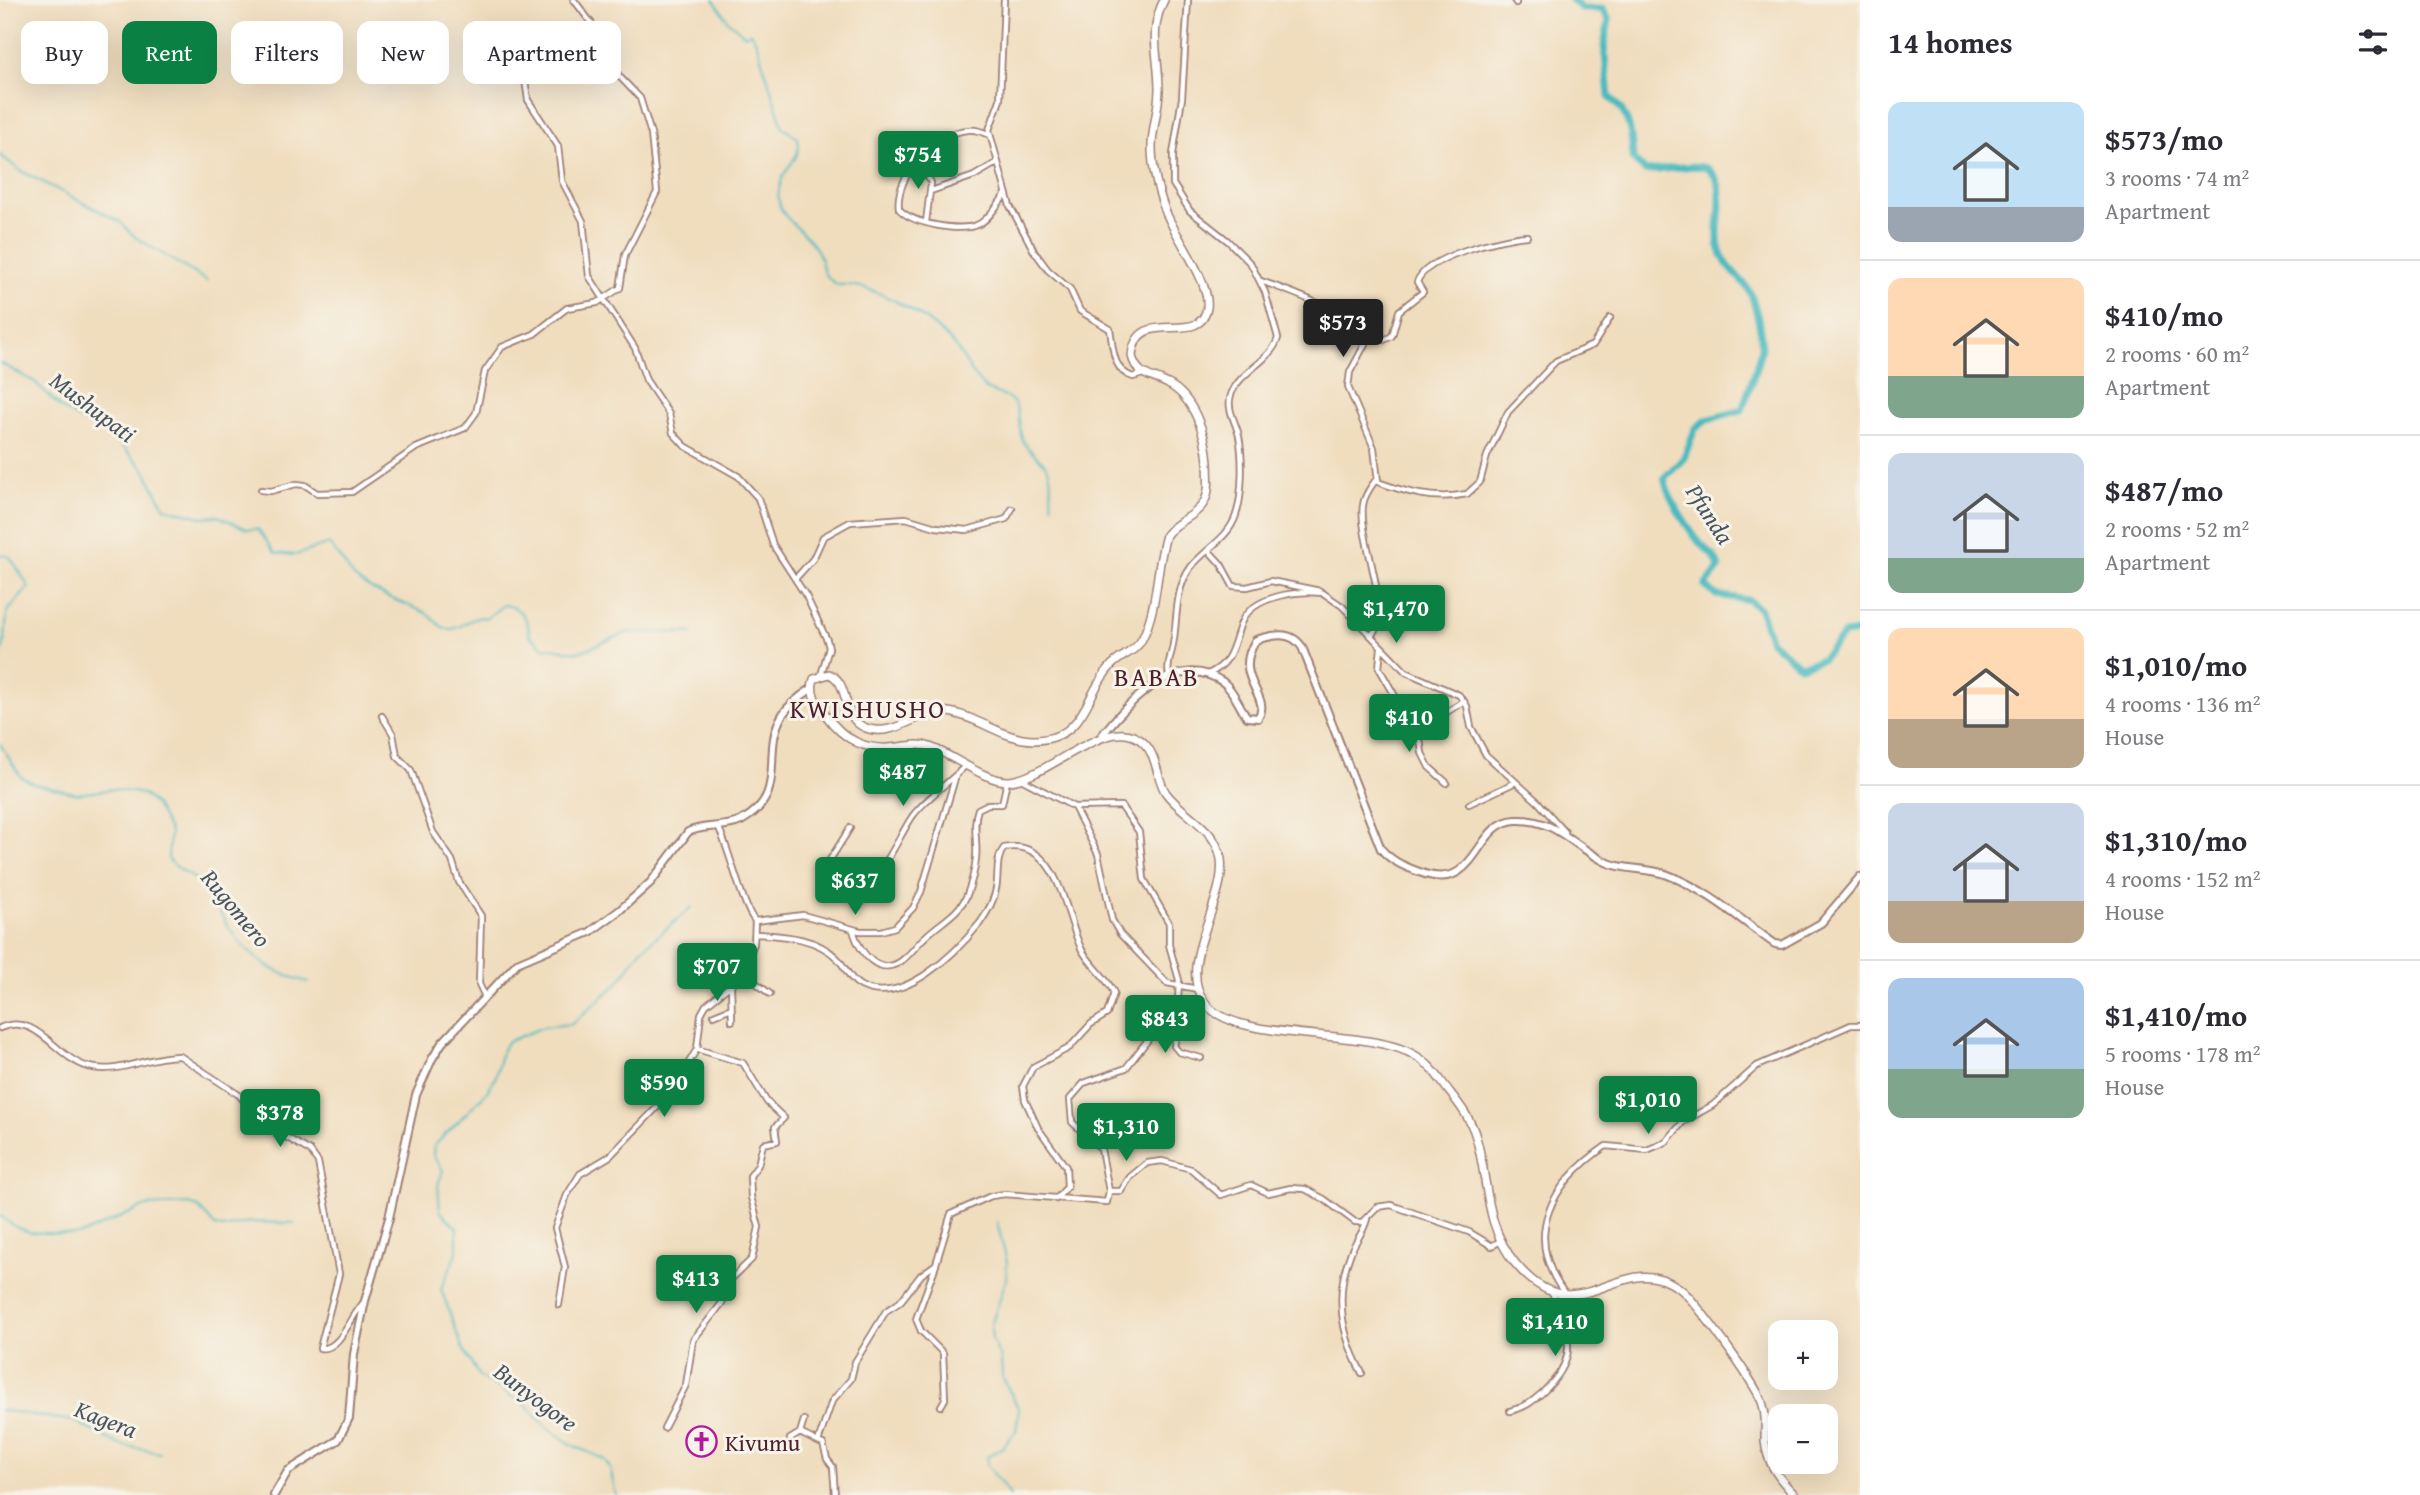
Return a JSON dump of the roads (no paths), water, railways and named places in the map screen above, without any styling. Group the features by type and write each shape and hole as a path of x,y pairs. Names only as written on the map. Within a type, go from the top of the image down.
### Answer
{"highway":[{"path":"1164,0 1153,33 1159,82 1152,147 1154,170 1165,210 1202,287 1207,306 1201,320 1192,326 1152,328 1139,336 1132,356 1137,369 1143,374 1174,388 1199,421 1206,442 1208,492 1200,508 1176,524 1166,535 1143,638 1111,666 1087,710 1072,726 1049,737 1027,739 945,711 887,730 872,730 852,718 836,677 821,674 814,679 811,689 834,725 856,743 879,749 925,745 1007,781 1021,779 1064,760 1098,739 1125,733 1143,742 1152,755 1164,790 1207,831 1219,852 1220,877 1197,962 1197,989 1210,1008 1228,1021 1389,1046 1409,1052 1425,1062 1471,1123 1478,1145 1489,1214 1500,1241 1528,1277 1552,1292 1566,1295 1587,1294 1631,1277 1649,1276 1667,1280 1685,1293 1758,1394 1765,1416 1768,1458 1779,1478 1795,1495"}],"main road":[{"path":"1098,739 1110,724 1169,675 1185,671 1224,683 1247,718 1256,719 1261,716 1261,707 1245,666 1256,640 1278,634 1299,642 1381,849 1402,866 1439,877 1453,875 1501,825 1512,820 1541,824 1565,832 1589,852 1610,864 1668,875 1717,903 1775,944 1782,945 1821,923 1860,877"},
{"path":"275,1495 288,1471 338,1440 349,1418 354,1354 365,1301 389,1218 416,1095 442,1043 517,963 590,932 620,910 651,882 688,832 739,822 767,798 775,740 783,715 811,689"}],"street":[{"path":"261,490 271,491 296,484 305,485 317,493 352,492 416,448 465,428 476,413 485,371 502,347 534,334 567,308 604,299 620,288 625,255 656,195 657,174 643,103 619,76 592,23 574,0"},
{"path":"1004,0 1000,100 989,127 1006,194 1021,230 1045,267 1067,284 1082,313 1111,329 1113,355 1122,371 1133,377 1143,374"},
{"path":"1169,675 1175,612 1183,582 1192,566 1234,522 1241,496 1240,443 1230,407 1231,393 1242,378 1272,351 1278,338 1260,281 1236,248 1190,211 1173,184 1173,154 1182,98 1188,0"},
{"path":"526,84 528,100 558,146 562,181 583,221 587,270 635,348 646,380 666,408 673,433 685,446 738,476 758,498 773,545 795,579 828,643 821,674"},
{"path":"990,135 974,130 959,132 919,158 910,167 899,205 904,214 926,222 953,228 976,226 982,223 1006,194"},
{"path":"919,158 929,174 931,191 926,222"},
{"path":"931,191 974,176 998,162"},
{"path":"1364,336 1384,340 1392,336 1399,311 1423,292 1417,284 1424,269 1492,241 1527,236"},
{"path":"1260,281 1344,317 1359,327 1364,336 1364,349 1350,372 1348,387 1374,448 1378,481"},
{"path":"1378,481 1399,492 1423,496 1467,495 1480,482 1487,456 1508,412 1556,361 1593,345 1610,318"},
{"path":"1371,636 1379,624 1380,611 1366,542 1363,507 1370,488 1378,481"},
{"path":"795,579 814,559 823,537 850,522 906,518 936,527 967,530 1006,519 1012,509"},
{"path":"1209,551 1225,570 1233,586 1282,582 1323,593 1342,606 1381,648 1415,678 1459,695 1464,701 1471,727 1486,755 1538,802 1565,832"},
{"path":"1204,675 1225,665 1236,643 1241,623 1255,605 1281,596 1323,593"},
{"path":"1381,648 1379,668 1402,708 1403,719 1420,739 1422,753 1429,767 1447,783"},
{"path":"1402,708 1413,709 1436,719 1464,701"},
{"path":"382,716 393,734 397,756 411,770 433,832 452,860 459,882 481,916 478,968 479,984 485,997"},
{"path":"850,828 826,866 836,883 852,889 864,885 880,872 914,813 967,764"},
{"path":"755,920 803,915 853,930 889,929 913,908 935,850 956,775"},
{"path":"941,1406 945,1399 943,1353 921,1331 916,1320 949,1217 957,1210 991,1196 1005,1194 1103,1202 1108,1200 1109,1191 1101,1149 1072,1122 1070,1100 1084,1083 1126,1068 1178,1001 1178,976 1169,945 1169,923 1144,879 1139,832 1131,818 1121,806 1074,807 1021,779"},
{"path":"853,930 867,960 880,967 891,966 905,959 924,937 948,918 965,900 972,876 976,857 978,809 988,804 1002,804 1007,781"},
{"path":"1469,804 1514,783"},
{"path":"1074,807 1098,854 1115,927 1149,968 1167,983 1197,989"},
{"path":"559,1305 565,1268 555,1228 567,1195 580,1174 610,1156 664,1101 697,1049 699,1023 706,1005 732,984 741,971 756,934 755,920 748,912 733,859 718,826"},
{"path":"756,934 810,941 838,959 852,979 861,986 890,992 936,967 981,921 996,891 1000,855 1004,848 1021,849 1044,862 1064,895 1083,952 1114,993 1107,1014 1091,1024 1069,1048 1033,1067 1023,1086 1025,1100 1038,1128 1068,1173 1067,1187 1056,1199"},
{"path":"741,971 770,994"},
{"path":"732,984 729,1009 732,1021"},
{"path":"714,1015 729,1009"},
{"path":"1171,1013 1176,1018 1178,1032 1174,1046 1179,1052 1201,1058"},
{"path":"0,1028 14,1025 32,1027 62,1054 90,1068 125,1067 180,1056 239,1095 267,1126 310,1151 318,1162 339,1274 320,1348 327,1348 338,1342 351,1317 365,1301"},
{"path":"1566,1295 1548,1264 1547,1209 1581,1163 1606,1146 1647,1150 1666,1142 1683,1122 1713,1105 1757,1066 1851,1025 1860,1025"},
{"path":"664,1428 685,1385 693,1340 723,1303 729,1281 752,1259 760,1227 751,1196 750,1176 758,1165 764,1143 778,1141 775,1127 784,1118 767,1102 743,1063 697,1049"},
{"path":"1109,1191 1121,1191 1130,1177 1147,1163 1162,1161 1191,1169 1220,1195 1251,1185 1268,1193 1297,1188 1318,1195 1355,1222 1367,1218"},
{"path":"1362,1373 1349,1352 1343,1330 1342,1282 1350,1253 1363,1235 1367,1218 1377,1207 1391,1205 1469,1232 1492,1246 1500,1241"},
{"path":"818,1442 827,1412 850,1379 855,1362 870,1342 886,1311 900,1302 919,1278 936,1264"},
{"path":"1510,1411 1528,1405 1554,1385 1568,1360 1566,1326 1552,1292"},
{"path":"790,1439 800,1433 804,1420"},
{"path":"800,1433 823,1444 827,1459 833,1467 835,1495"}],"waterway":[{"path":"714,0 728,21 745,35 750,32 756,41 783,128 798,138 796,156 783,176 778,195 784,214 813,245 824,271 837,285 867,289 900,303 943,334 984,387 1012,401 1017,409 1023,441 1046,465 1050,473 1052,505"},
{"name":"Pfunda","path":"1572,0 1582,9 1602,9 1609,20 1604,45 1609,97 1626,117 1631,133 1633,159 1645,171 1696,166 1708,169 1715,176 1720,195 1719,247 1727,264 1749,291 1757,316 1761,348 1742,410 1706,420 1695,429 1684,458 1664,478 1684,520 1718,564 1719,568 1705,586 1716,595 1748,600 1760,609 1771,641 1800,666 1822,659 1844,634 1860,632"},
{"path":"0,155 21,171 119,221 135,237 207,281"},
{"name":"Mushupati","path":"0,363 35,382 62,409 117,441 144,469 165,508 202,517 218,516 247,529 258,529 275,553 295,555 329,544 356,579 428,614 443,627 456,628 477,618 487,618 503,605 522,614 529,635 543,647 579,652 629,632 693,633"},
{"name":"Rugomero","path":"0,554 10,557 29,587 7,612 5,640 0,659"},
{"name":"Rugomero","path":"0,744 21,777 35,784 78,794 113,789 143,794 155,805 170,832 168,859 206,889 239,941 270,967 308,982"},
{"name":"Bunyogore","path":"616,1495 610,1468 604,1459 574,1446 548,1428 527,1406 479,1376 462,1347 441,1289 457,1253 457,1228 440,1211 438,1185 443,1170 433,1155 434,1146 486,1093 495,1079 501,1053 507,1042 543,1027 572,1024 618,983 640,951 692,907"},
{"path":"0,1216 29,1232 80,1235 146,1206 189,1204 198,1207 215,1226 223,1228 249,1222 294,1223"},
{"path":"997,1222 1007,1262 1006,1280 991,1326 992,1339 1001,1359 1002,1376 1019,1410 1016,1431 1002,1448 987,1457 987,1465 1010,1495"},
{"name":"Kagera","path":"0,1410 74,1421 120,1445 160,1453"}],"place":[{"name":"Kivumu","path":"702,1442"}],"district":[{"name":"BABAB","path":"1157,676"},
{"name":"KWISHUSHO","path":"868,708"}]}
